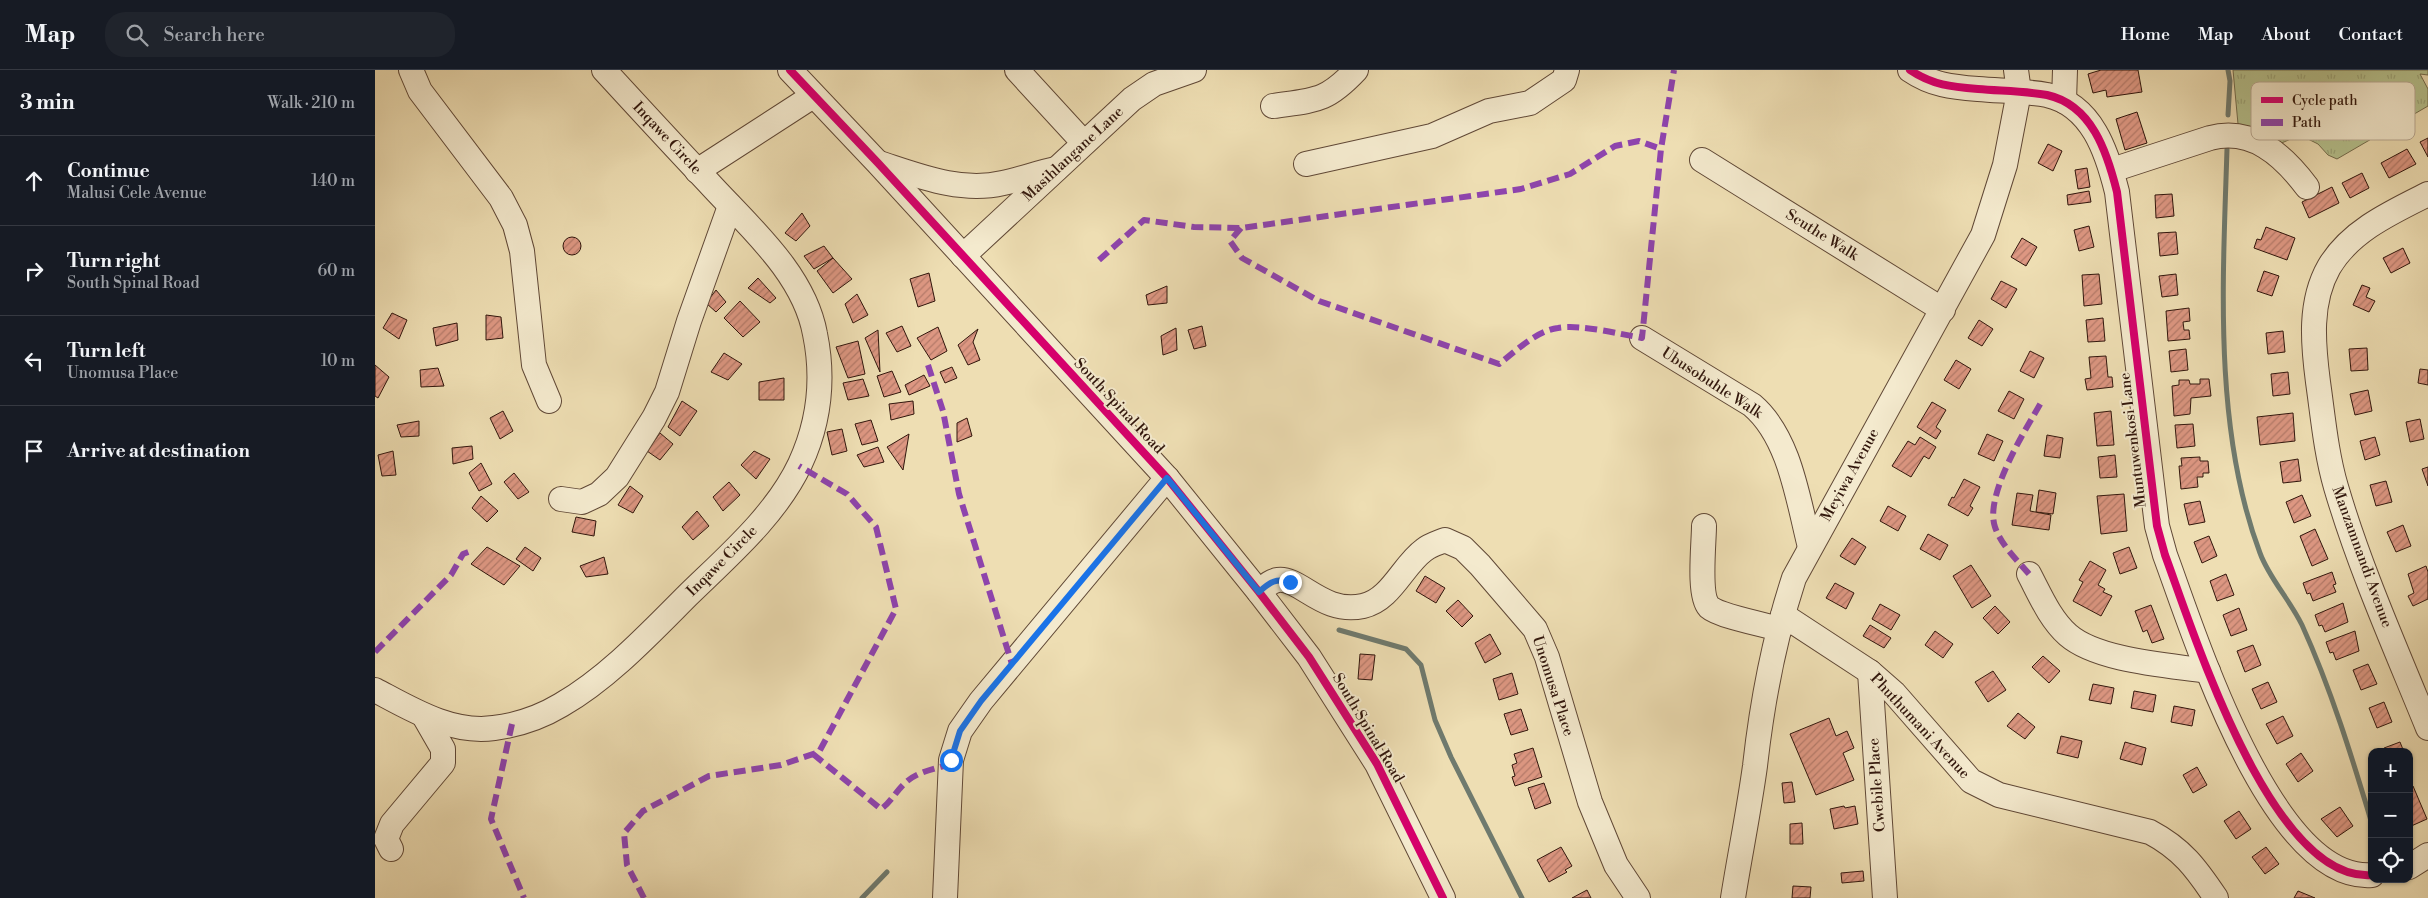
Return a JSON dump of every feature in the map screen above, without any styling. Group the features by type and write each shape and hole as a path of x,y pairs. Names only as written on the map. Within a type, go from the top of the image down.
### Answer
{"street":[{"path":"411,70 420,90 501,198 515,225 521,251 534,365 549,402"},
{"name":"Inqawe Circle","path":"375,690 424,716 461,727 492,728 533,720 563,704 625,658 762,520 787,487 808,444 815,420 821,374 815,333 806,304 786,271 730,206 604,70"},
{"name":"South Spinal Road","path":"790,70 878,163 1167,478 1259,592 1309,658 1377,764 1443,898"},
{"path":"1017,70 1084,143"},
{"name":"Masihlangane Lane","path":"963,256 1132,99 1154,84 1194,70"},
{"path":"1273,106 1319,99 1333,92 1356,70"},
{"path":"1306,164 1431,136 1489,111 1530,102 1564,80 1567,70"},
{"name":"Muntuwenkosi Lane","path":"1910,70 1923,79 1946,87 2017,81 2064,101 2081,112 2093,127 2112,170 2126,254 2157,526 2165,555 2239,744 2285,820 2324,859 2347,871 2368,874"},
{"path":"2064,101 2065,70"},
{"name":"Meyiwa Avenue","path":"1733,898 1755,766 1757,736 1781,622 1794,578 1983,236 1997,198 2005,165 2017,81"},
{"path":"697,170 813,96"},
{"path":"2112,170 2222,135 2239,134 2251,138"},
{"path":"2255,140 2283,159 2295,170 2307,187"},
{"name":"Scuthe Walk","path":"1702,160 1943,310"},
{"path":"878,163 928,179 963,185 1003,184 1057,169"},
{"name":"Manzamnandi Avenue","path":"2428,194 2370,225 2341,250 2322,281 2314,323 2315,353 2323,423 2335,485 2351,535 2428,728"},
{"path":"561,499 582,502 599,494 617,477 654,418 667,392 689,321 730,206"},
{"name":"Ubusobuhle Walk","path":"1642,338 1752,405 1766,416 1784,451 1810,547"},
{"path":"945,898 951,760 960,731 981,701 1167,478"},
{"name":"Phuthumani Avenue","path":"1704,526 1703,595 1709,606 1719,612 1781,622 1869,672 1894,694 1971,781 1999,795 2150,832 2170,843 2186,857 2216,898"},
{"name":"Unomusa Place","path":"1259,592 1271,582 1280,579 1290,582 1336,606 1364,606 1388,590 1423,550 1445,540 1463,548 1526,617 1542,643 1590,802 1616,865 1638,898"},
{"path":"2029,574 2049,612 2068,635 2089,648 2114,656 2209,671"},
{"name":"Cwebile Place","path":"1869,672 1885,898"},
{"path":"391,850 386,835 392,824 443,763 443,749 424,716"},
{"path":"2413,864 2428,855"}],"green space":[{"path":"2233,70 2428,70 2428,75 2420,74 2428,89 2428,106 2415,114 2415,82 2251,82 2251,131 2238,124"},
{"path":"2268,140 2288,140 2277,145"},
{"path":"2310,140 2370,140 2337,159 2328,155 2318,144"}],"building":[{"path":"2101,70 2138,70 2142,92 2107,97 2106,90 2093,93 2088,74"},
{"path":"2137,112 2147,143 2125,150 2116,119"},
{"path":"2428,138 2428,157 2420,142"},
{"path":"2048,144 2062,151 2053,171 2038,163"},
{"path":"2407,149 2416,164 2389,178 2381,163"},
{"path":"2087,168 2090,187 2078,189 2075,170"},
{"path":"2362,173 2369,188 2350,198 2342,183"},
{"path":"2332,187 2339,203 2309,218 2302,202"},
{"path":"2089,191 2091,202 2068,205 2067,195"},
{"path":"2172,194 2174,216 2156,218 2155,195"},
{"path":"802,213 810,226 796,241 785,233"},
{"path":"2089,226 2094,247 2079,251 2074,230"},
{"path":"2266,227 2295,238 2287,260 2254,248 2257,239 2261,240"},
{"path":"2176,232 2178,254 2160,256 2158,233"},
{"path":"572,237 578,240 581,246 578,252 572,255 566,252 563,246 566,240"},
{"path":"2022,238 2037,247 2026,266 2011,257"},
{"path":"824,246 833,258 814,269 804,256"},
{"path":"2403,248 2410,263 2391,273 2383,258"},
{"path":"833,258 852,279 833,293 817,271"},
{"path":"2264,271 2279,276 2272,296 2257,291"},
{"path":"929,273 935,301 918,307 910,279"},
{"path":"2099,274 2102,304 2084,306 2082,275"},
{"path":"2176,274 2178,295 2162,297 2159,276"},
{"path":"758,278 776,298 770,303 748,288"},
{"path":"2001,281 2017,289 2006,308 1991,299"},
{"path":"2362,285 2370,288 2366,297 2375,301 2369,312 2353,305"},
{"path":"1167,286 1167,303 1148,305 1146,295"},
{"path":"716,290 726,302 716,312 706,303"},
{"path":"857,294 868,315 853,323 845,304"},
{"path":"740,301 760,322 743,337 724,318"},
{"path":"2189,308 2190,321 2183,322 2184,330 2189,330 2190,339 2168,341 2166,311"},
{"path":"392,313 407,320 399,339 383,328"},
{"path":"486,315 501,317 503,338 486,340"},
{"path":"2103,318 2105,341 2088,342 2086,320"},
{"path":"1979,320 1993,329 1982,346 1968,338"},
{"path":"457,323 458,340 436,346 433,328"},
{"path":"902,326 911,346 897,352 886,333"},
{"path":"1202,326 1206,346 1194,349 1188,330"},
{"path":"938,327 947,351 931,360 917,338"},
{"path":"1176,328 1177,350 1163,355 1161,336"},
{"path":"978,329 973,342 980,360 968,365 958,345"},
{"path":"878,330 880,372 865,338"},
{"path":"2283,331 2285,352 2268,354 2266,333"},
{"path":"858,341 865,374 848,378 836,347"},
{"path":"2367,348 2368,370 2351,371 2349,349"},
{"path":"2186,349 2188,370 2171,372 2169,351"},
{"path":"2030,351 2044,358 2034,378 2020,371"},
{"path":"724,353 742,364 728,380 711,372"},
{"path":"2106,356 2108,377 2112,377 2113,387 2087,390 2085,379 2091,378 2089,357"},
{"path":"1956,360 1971,369 1959,389 1944,380"},
{"path":"375,365 389,377 378,398 375,396"},
{"path":"952,367 957,378 945,383 940,372"},
{"path":"438,368 444,386 421,387 420,370"},
{"path":"2420,369 2428,370 2428,385 2418,383"},
{"path":"892,371 901,392 884,397 877,376"},
{"path":"2288,372 2290,394 2273,396 2271,374"},
{"path":"924,375 930,386 909,395 905,385"},
{"path":"784,378 784,400 759,400 759,382"},
{"path":"863,379 869,396 848,400 843,383"},
{"path":"2200,379 2209,379 2211,396 2191,398 2190,414 2174,416 2172,386 2179,385 2179,380 2189,380 2190,384 2200,384"},
{"path":"2368,390 2372,411 2355,415 2350,394"},
{"path":"2009,391 2024,399 2014,419 1998,411"},
{"path":"682,401 697,411 680,436 668,427"},
{"path":"913,401 914,414 891,420 889,404"},
{"path":"1932,402 1946,410 1936,427 1941,431 1936,439 1917,427"},
{"path":"503,411 513,431 500,439 490,418"},
{"path":"2111,411 2114,445 2097,446 2094,413"},
{"path":"2293,413 2295,441 2260,445 2257,417"},
{"path":"967,418 972,436 957,442 957,423"},
{"path":"2420,419 2424,439 2410,442 2406,422"},
{"path":"871,420 878,441 862,445 855,424"},
{"path":"419,421 419,436 401,437 397,425"},
{"path":"2193,424 2195,446 2177,448 2175,425"},
{"path":"842,429 847,451 832,455 827,432"},
{"path":"660,433 673,444 660,460 647,451"},
{"path":"909,434 903,470 887,447"},
{"path":"1987,434 2003,441 1994,461 1978,454"},
{"path":"2047,435 2063,438 2060,458 2044,456"},
{"path":"1920,437 1936,447 1929,459 1924,456 1911,477 1892,466 1908,441 1915,445"},
{"path":"2375,437 2380,455 2365,460 2360,441"},
{"path":"472,446 473,459 453,464 452,448"},
{"path":"878,447 884,462 864,467 857,455"},
{"path":"393,451 396,475 382,476 378,455"},
{"path":"754,451 770,459 756,479 741,465"},
{"path":"2115,455 2117,477 2100,478 2098,457"},
{"path":"2200,457 2200,461 2208,461 2209,473 2203,473 2203,477 2197,477 2198,487 2181,489 2179,466 2182,466 2181,458"},
{"path":"2298,459 2301,481 2283,483 2280,462"},
{"path":"481,463 492,484 479,491 469,473"},
{"path":"2428,467 2428,486 2422,469"},
{"path":"514,473 529,492 518,499 504,482"},
{"path":"1964,479 1980,487 1970,506 1973,508 1968,516 1948,505"},
{"path":"2386,481 2392,502 2376,506 2370,485"},
{"path":"729,482 740,495 723,511 713,497"},
{"path":"630,486 643,496 633,513 618,505"},
{"path":"2039,490 2056,493 2053,514 2036,512"},
{"path":"2017,493 2033,495 2030,511 2051,515 2049,530 2012,525"},
{"path":"2124,494 2127,531 2101,534 2097,496"},
{"path":"2302,495 2311,516 2294,523 2286,502"},
{"path":"481,496 498,511 487,522 472,508"},
{"path":"2200,501 2205,522 2189,525 2184,504"},
{"path":"1888,506 1906,516 1898,531 1880,521"},
{"path":"697,511 709,526 693,540 682,527"},
{"path":"576,517 596,521 594,536 572,532"},
{"path":"2403,525 2411,546 2396,552 2387,532"},
{"path":"2315,529 2328,559 2312,566 2300,536"},
{"path":"1928,534 1948,545 1940,560 1920,549"},
{"path":"2209,536 2217,556 2202,563 2194,542"},
{"path":"1852,538 1866,547 1855,565 1840,556"},
{"path":"487,547 520,566 504,585 471,564"},
{"path":"525,547 541,558 533,571 516,559"},
{"path":"2129,547 2137,568 2120,574 2113,553"},
{"path":"604,557 608,574 586,577 580,566"},
{"path":"2090,561 2106,570 2098,585 2105,589 2103,592 2112,596 2101,616 2073,601 2083,582 2079,580"},
{"path":"1971,565 1991,596 1972,608 1953,576"},
{"path":"2426,566 2428,572 2428,599 2413,606 2408,596 2414,593 2408,574"},
{"path":"2332,572 2336,584 2333,585 2336,592 2313,601 2310,593 2307,594 2303,583"},
{"path":"2226,574 2234,595 2217,601 2210,581"},
{"path":"1425,576 1445,588 1436,603 1416,591"},
{"path":"1835,583 1854,593 1846,609 1826,598"},
{"path":"1458,600 1473,616 1462,627 1446,611"},
{"path":"2343,603 2348,622 2325,632 2322,625 2319,626 2315,615"},
{"path":"1880,604 1900,615 1891,630 1872,619"},
{"path":"2151,605 2164,639 2152,643 2147,630 2143,632 2135,611"},
{"path":"1995,606 2010,622 1998,634 1983,618"},
{"path":"2239,608 2247,630 2231,636 2223,615"},
{"path":"1870,625 1891,638 1884,648 1863,636"},
{"path":"1935,631 1953,644 1943,658 1925,645"},
{"path":"2355,631 2359,651 2336,660 2333,652 2330,653 2326,642"},
{"path":"1490,634 1501,654 1485,663 1475,643"},
{"path":"2253,645 2261,665 2245,672 2237,651"},
{"path":"1360,654 1375,655 1372,680 1358,679"},
{"path":"2043,656 2060,671 2049,683 2032,667"},
{"path":"2368,664 2377,684 2361,690 2353,670"},
{"path":"1993,671 2006,690 1988,702 1975,682"},
{"path":"1512,673 1518,694 1499,700 1493,679"},
{"path":"2268,682 2277,702 2261,709 2252,689"},
{"path":"2093,684 2114,688 2111,704 2089,700"},
{"path":"2134,691 2156,695 2153,712 2131,708"},
{"path":"2384,702 2392,722 2377,728 2369,708"},
{"path":"2174,706 2195,710 2192,726 2171,722"},
{"path":"1521,709 1528,730 1511,735 1504,714"},
{"path":"2018,713 2035,727 2025,739 2007,726"},
{"path":"2283,716 2293,736 2277,744 2266,724"},
{"path":"1829,718 1836,736 1847,731 1854,748 1843,753 1854,780 1816,795 1790,734"},
{"path":"2061,736 2082,741 2078,758 2057,753"},
{"path":"2125,742 2146,748 2142,765 2120,759"},
{"path":"2400,742 2402,748 2384,748"},
{"path":"1533,748 1542,777 1515,786 1512,777 1515,776 1512,765 1517,763 1514,754"},
{"path":"2301,753 2313,771 2298,782 2286,764"},
{"path":"2197,767 2207,785 2193,793 2183,775"},
{"path":"1792,782 1795,802 1784,803 1782,783"},
{"path":"1544,783 1551,803 1535,809 1528,788"},
{"path":"2413,786 2427,819 2413,825"},
{"path":"1844,806 1845,808 1855,806 1858,824 1834,829 1830,809"},
{"path":"2340,807 2353,826 2337,837 2321,819"},
{"path":"2239,811 2251,829 2236,839 2224,821"},
{"path":"1802,823 1803,844 1790,844 1790,824"},
{"path":"1561,847 1572,866 1565,870 1567,872 1549,882 1537,860"},
{"path":"2266,847 2279,864 2265,874 2252,857"},
{"path":"1863,871 1864,881 1842,883 1841,873"},
{"path":"1793,886 1811,887 1810,898 1792,898"},
{"path":"1587,890 1591,898 1572,898"},
{"path":"2298,891 2315,898 2294,898"}],"waterway":[{"path":"2228,70 2230,81 2228,115"},
{"path":"2227,149 2223,301 2224,353 2234,456 2245,505 2260,553 2274,580 2302,625 2332,698 2368,811"},
{"path":"1339,630 1406,649 1421,665 1435,720 1451,757 1522,898"},
{"path":"862,898 887,872"}],"marked path":[{"path":"1241,228 1230,241 1242,258 1319,301 1499,364 1534,337 1558,328 1588,328 1642,338 1661,149 1674,70"},
{"path":"1099,260 1144,220 1194,227 1241,228 1521,189 1570,174 1615,146 1639,141 1661,149"},
{"path":"928,365 943,411 959,494 1012,664"},
{"path":"2029,574 2001,540 1995,527 1993,514 1995,498 2008,462 2042,401"},
{"path":"644,898 627,865 624,833 643,811 709,776 781,765 819,752 896,609 876,527 847,494 799,466"},
{"path":"375,652 451,575 463,554 471,551"},
{"path":"512,724 491,819 524,898"},
{"path":"813,754 881,809 913,777 951,764"}],"cycle path":[{"path":"790,70 878,163 1167,478 1259,592 1309,657 1377,764 1443,898"},
{"path":"1910,70 1926,79 1951,86 2047,95 2063,100 2076,109 2095,132 2108,161 2117,192 2157,526 2165,555 2195,638 2241,746 2270,797 2301,839 2335,867 2368,874"}],"route":[{"path":"951,760 960,731 981,701 1167,478 1259,592 1271,582 1280,579 1290,582"}]}
